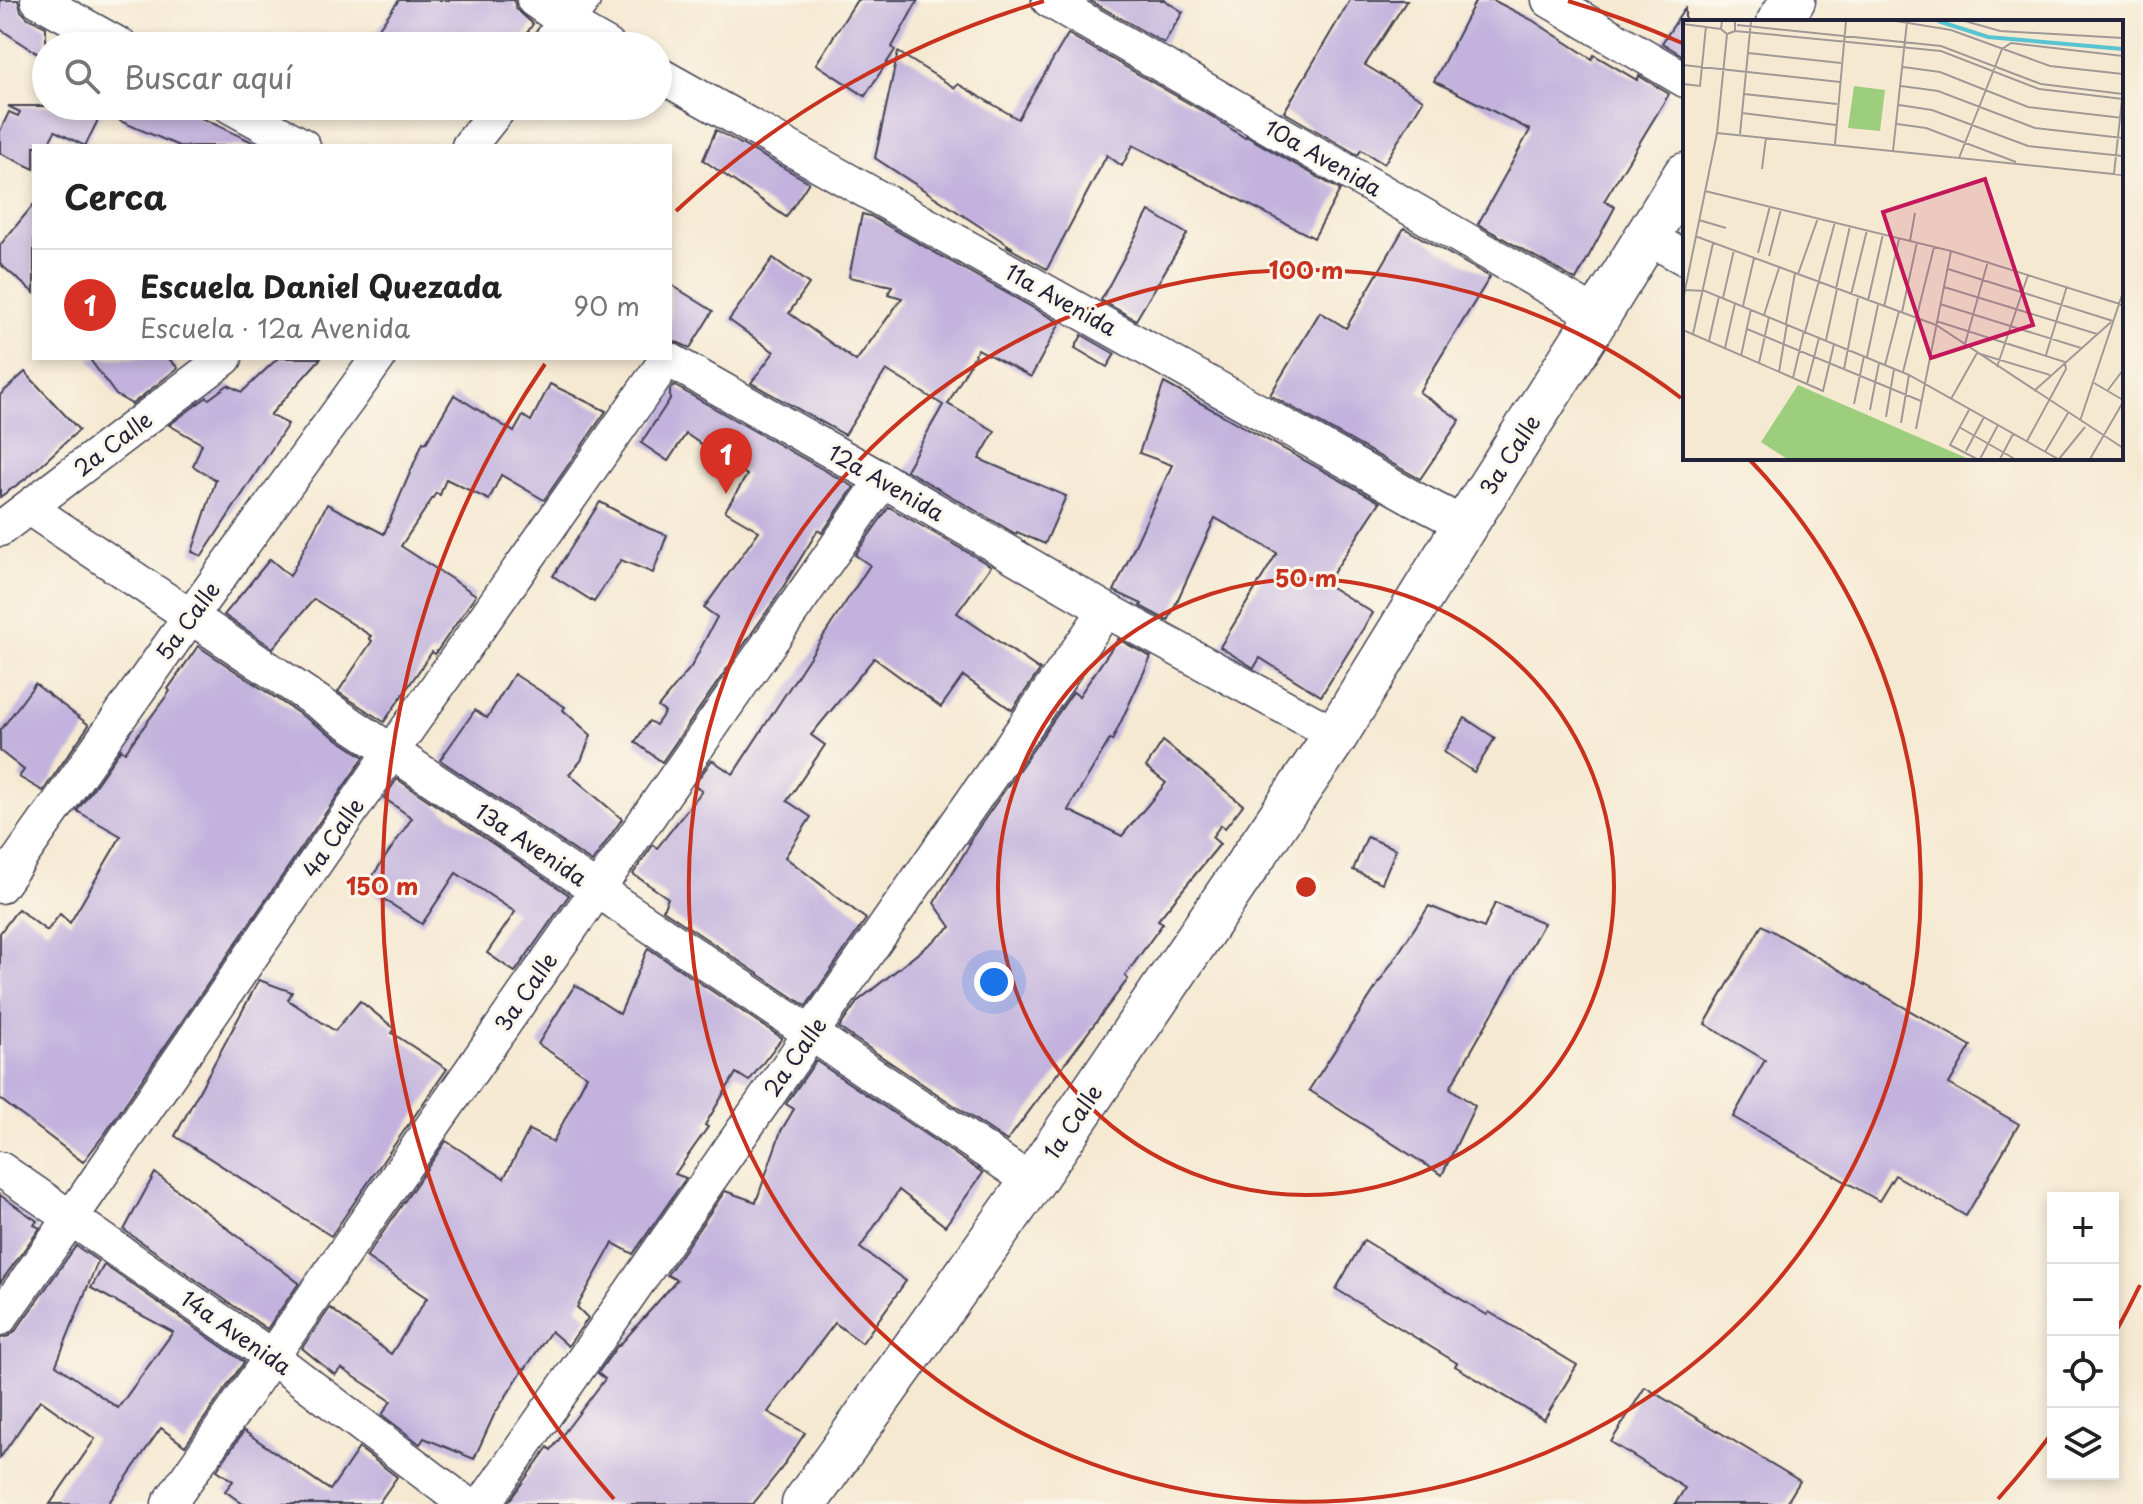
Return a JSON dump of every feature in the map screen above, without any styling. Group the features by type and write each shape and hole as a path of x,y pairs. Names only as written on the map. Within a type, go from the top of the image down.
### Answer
{"street":[{"path":"38,0 96,32"},
{"path":"534,0 565,23"},
{"name":"10a Avenida","path":"1049,0 1598,316"},
{"path":"1549,0 1683,79"},
{"path":"1780,20 1793,0"},
{"name":"11a Avenida","path":"672,82 1465,525"},
{"path":"256,120 299,144"},
{"path":"471,144 490,120"},
{"name":"3a Calle","path":"1336,735 1683,178"},
{"path":"1647,237 1683,257"},
{"name":"2a Calle","path":"0,529 222,360"},
{"name":"5a Calle","path":"0,886 377,360"},
{"name":"4a Calle","path":"0,1318 666,360"},
{"name":"12a Avenida","path":"671,360 1106,610 1336,735"},
{"name":"3a Calle","path":"169,1504 883,480"},
{"name":"13a Avenida","path":"29,508 1032,1182"},
{"name":"2a Calle","path":"483,1504 1106,610"},
{"name":"1a Calle","path":"804,1504 1032,1182 1336,735"},
{"name":"14a Avenida","path":"0,1169 272,1357 466,1504"}],"building":[{"path":"0,0 18,0 21,11 46,27 46,32 32,32 32,50 0,29"},
{"path":"399,0 514,0 516,9 533,24 528,32 376,32"},
{"path":"857,0 918,0 892,47 895,50 865,96 816,64"},
{"path":"1089,0 1164,0 1183,12 1164,43"},
{"path":"1350,0 1407,0 1365,65 1423,100 1384,164 1361,150 1358,155 1284,112"},
{"path":"1476,0 1493,0 1532,20 1592,59 1594,55 1669,94 1604,201 1615,207 1576,280 1478,224 1530,130 1434,81"},
{"path":"1685,8 1683,56 1662,43"},
{"path":"1068,34 1340,190 1314,238 1133,145 1122,166 1107,155 1047,269 1006,246 1013,248 875,158 898,52 955,88 958,84 1018,119"},
{"path":"8,106 32,106 32,120 98,120 86,144 55,131 48,144 32,144 32,168 0,153 0,131 9,112 18,116 20,112"},
{"path":"206,120 257,144 174,144 120,121"},
{"path":"716,130 809,182 786,217 703,160"},
{"path":"32,206 32,291 0,264 0,245"},
{"path":"1149,211 1187,234 1136,320 1101,300"},
{"path":"862,214 1060,323 1031,377 978,349 948,404 995,431 979,459 1066,496 1045,544 1016,534 906,470 943,405 886,370 845,435 751,383 774,352 729,320 773,258 809,284 789,313 856,361 902,298 888,294 892,286 849,277"},
{"path":"1404,228 1490,277 1419,392 1460,420 1420,479 1270,395 1320,312 1346,328"},
{"path":"672,285 713,311 690,348 672,340"},
{"path":"1082,335 1115,354 1107,367 1075,348"},
{"path":"90,360 170,360 178,368 132,404 116,395"},
{"path":"276,360 319,360 270,415 288,424 202,556 192,552 216,480 193,466 202,444 169,425 228,385 242,392"},
{"path":"25,372 79,430 28,477 0,497 0,395"},
{"path":"1164,383 1380,502 1326,584 1373,613 1321,696 1260,658 1254,668 1220,647 1277,553 1215,518 1168,621 1114,591 1172,465 1139,453"},
{"path":"550,384 606,411 544,500 501,475 489,500 446,479 440,495 436,493 401,546 476,595 384,722 338,692 372,641 371,636 314,599 273,648 224,615 270,559 290,576 327,504 384,534 423,442 426,443 454,395 514,432 523,416 531,421"},
{"path":"673,385 854,487 822,533 818,530 777,597 662,762 635,742 649,721 656,725 665,712 658,707 691,667 717,617 704,608 759,531 725,511 747,475 686,434 668,461 641,443 670,399"},
{"path":"600,502 667,535 653,573 621,560 594,602 553,576"},
{"path":"889,507 991,566 957,613 1040,670 1012,710 963,676 941,707 874,658 811,735 825,745 787,801 811,817 785,857 866,919 806,1006 663,910 668,898 633,874 653,845 657,848 702,791 694,785 712,760 733,774 870,565 855,555"},
{"path":"1118,639 1151,657 1112,741 1110,739 1068,810 1122,836 1166,783 1146,767 1163,741 1243,805 1225,828 1221,825 1212,837 1220,844 1158,920 1163,923 1125,976 1128,979 1007,1141 839,1028 858,1001 951,927 934,903 968,843 1073,692 1079,696"},
{"path":"198,646 364,757 83,1162 0,1099 0,933 18,909 47,931 60,914 70,923 121,836 77,811 121,749 125,752 170,691 168,689"},
{"path":"514,674 565,707 563,710 591,735 581,761 569,774 622,819 592,862 440,760 475,710 487,718"},
{"path":"35,684 89,725 43,791 19,777 24,770 0,751 0,731"},
{"path":"1465,718 1495,738 1474,772 1444,752"},
{"path":"397,779 569,895 515,972 487,953 515,912 456,873 422,924 365,887 412,818 384,798"},
{"path":"1367,837 1396,849 1382,883 1353,870"},
{"path":"1495,903 1544,923 1450,1088 1475,1106 1442,1175 1309,1090 1429,906 1484,928"},
{"path":"1762,925 1971,1046 1949,1084 2019,1124 1966,1216 1895,1175 1879,1201 1733,1117 1765,1060 1705,1024"},
{"path":"648,948 782,1038 749,1081 736,1073 705,1125 708,1127 675,1174 686,1178 633,1254 613,1243 577,1307 588,1318 568,1346 551,1331 494,1415 474,1459 424,1438 420,1444 382,1415 391,1401 341,1368 335,1375 302,1348 330,1308 391,1354 427,1298 366,1257 446,1141 504,1178 529,1130 553,1142 587,1076 538,1044 575,985 620,1014"},
{"path":"259,980 292,992 288,1000 335,1031 360,1001 395,1029 392,1033 447,1069 331,1236 175,1136"},
{"path":"816,1061 983,1173 945,1226 899,1190 860,1248 906,1281 862,1343 835,1323 768,1412 805,1433 781,1469 753,1504 507,1504 548,1447 551,1450 605,1379 598,1373 618,1345 677,1280 667,1275 725,1191 756,1202 781,1131 794,1109 786,1104"},
{"path":"155,1173 299,1283 267,1329 124,1230"},
{"path":"0,1195 37,1221 34,1225 40,1228 0,1283"},
{"path":"1364,1240 1487,1315 1489,1312 1577,1365 1544,1420 1336,1289"},
{"path":"76,1246 98,1261 56,1365 118,1408 173,1332 91,1288 104,1265 244,1362 185,1446 161,1428 108,1504 50,1504 95,1439 40,1400 0,1458 0,1338 16,1330"},
{"path":"1645,1387 1800,1481 1786,1504 1675,1504 1685,1488 1611,1442"},
{"path":"244,1431 330,1490 359,1448 397,1477 378,1504 243,1504 225,1491 233,1481 217,1470"}],"place":[{"name":"Escuela Daniel Quezada","path":"726,494"}]}
